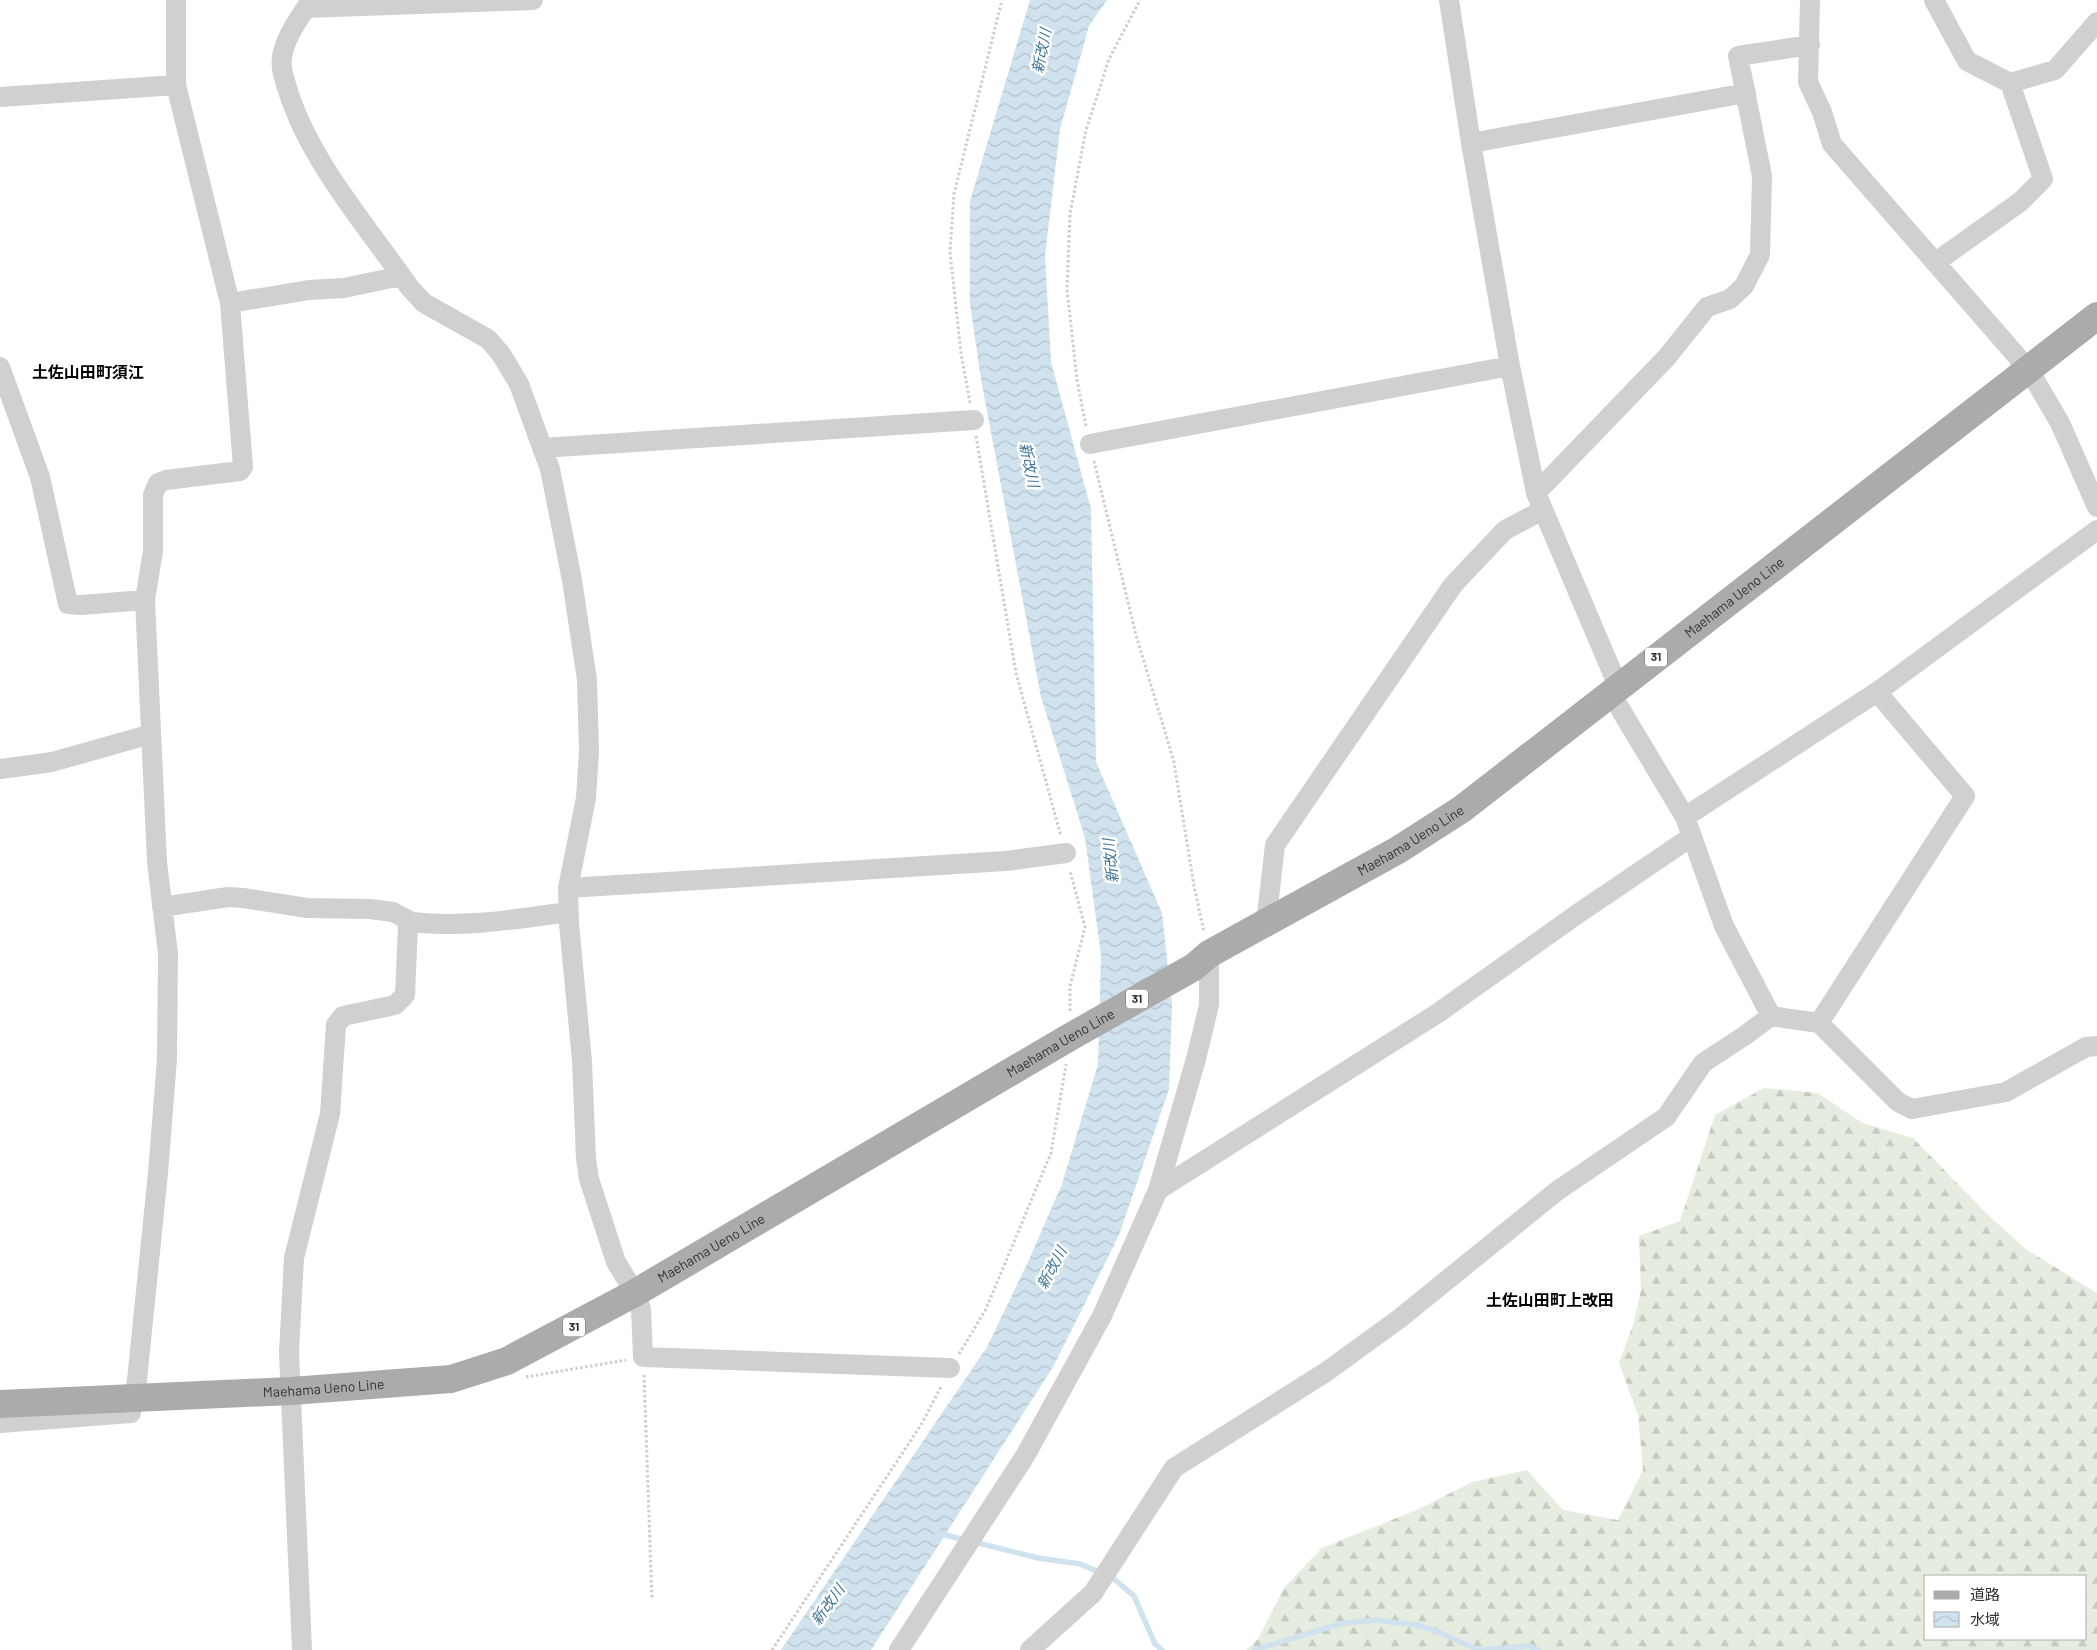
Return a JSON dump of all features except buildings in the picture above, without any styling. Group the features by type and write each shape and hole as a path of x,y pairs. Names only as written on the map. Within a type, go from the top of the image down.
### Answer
{"main road":[{"name":"Maehama Ueno Line","path":"0,1404 290,1391 450,1379 507,1360 636,1293 1080,1031 1398,850 1462,809 1614,689 2097,316"}],"street":[{"path":"0,1423 131,1413 134,1397 158,1173 167,1060 168,954 157,862 145,600 153,551 153,495 158,483 166,480 240,471 243,467 230,302 176,84 176,0"},
{"path":"534,0 308,4 291,32 282,57 282,73 297,118 323,164 410,288 424,303 488,339 501,354 519,384 550,469 572,580 587,680 589,752 586,798 568,888 568,912 582,1061 586,1159 589,1179 616,1262 636,1293 641,1308 643,1356 950,1368"},
{"path":"1449,0 1471,143 1510,366 1539,502 1614,689 1685,817 1724,926 1771,1016"},
{"path":"1810,0 1808,82 1822,112 1832,144 2029,370 2060,423 2097,507"},
{"path":"1934,0 1967,61 2010,83 2055,70 2097,22"},
{"path":"1266,924 1275,845 1453,585 1505,530 1539,502 1667,357 1707,307 1730,299 1744,286 1760,255 1762,176 1738,56 1810,45"},
{"path":"1936,262 2020,202 2043,180 2010,83"},
{"path":"0,97 176,84"},
{"path":"1471,143 1746,93"},
{"path":"230,302 309,290 344,288 402,276"},
{"path":"1090,444 1510,366"},
{"path":"0,367 40,477 68,604 81,605 145,600"},
{"path":"542,448 974,420"},
{"path":"1685,817 1877,692 2097,530"},
{"path":"1819,1023 1965,796 1877,692"},
{"path":"0,769 52,762 151,734"},
{"path":"1158,1190 1438,1013 1576,915 1692,837"},
{"path":"568,888 1006,861 1066,852"},
{"path":"162,907 228,897 307,908 370,909 393,912 412,922 436,925 535,917 568,912"},
{"path":"302,1650 289,1352 294,1258 330,1114 336,1024 343,1016 395,1005 405,995 408,926 412,922"},
{"path":"899,1650 1025,1456 1102,1316 1158,1190 1196,1059 1209,1005 1201,961"},
{"path":"1030,1650 1093,1593 1174,1468 1326,1372 1399,1319 1557,1191 1666,1117 1703,1063 1771,1016 1819,1023 1898,1102 1912,1109 2006,1092 2086,1047 2097,1046"}],"path":[{"path":"1140,0 1109,59 1086,130 1070,214 1067,289 1077,380 1090,444 1136,635 1174,762 1194,886 1201,961"},
{"path":"520,1378 643,1356 652,1600"}],"green space":[{"path":"1764,1088 1818,1093 1862,1123 1913,1138 1988,1215 2027,1250 2097,1293 2097,1650 1246,1650 1258,1639 1284,1588 1322,1548 1419,1509 1472,1482 1527,1470 1563,1510 1618,1520 1643,1470 1638,1415 1619,1363 1634,1322 1641,1290 1639,1236 1680,1221 1715,1115"}],"water":[{"name":"新改川","path":"1030,0 1107,0 1089,26 1060,129 1045,256 1051,362 1091,509 1096,762 1162,913 1172,1004 1169,1089 1119,1235 1053,1367 871,1650 781,1650 987,1347 1028,1262 1062,1184 1098,1064 1101,955 1085,838 1041,697 981,379 970,304 970,201"}],"waterway":[{"path":"938,1533 965,1540"},
{"path":"974,1542 1038,1558 1080,1564 1113,1578 1134,1596 1155,1644 1162,1650"},
{"path":"1255,1650 1343,1623 1376,1620 1416,1625 1436,1631 1478,1650 1529,1646 1539,1650"}],"district":[{"name":"土佐山田町須江","path":"88,372"},
{"name":"土佐山田町上改田","path":"1550,1300"}]}
